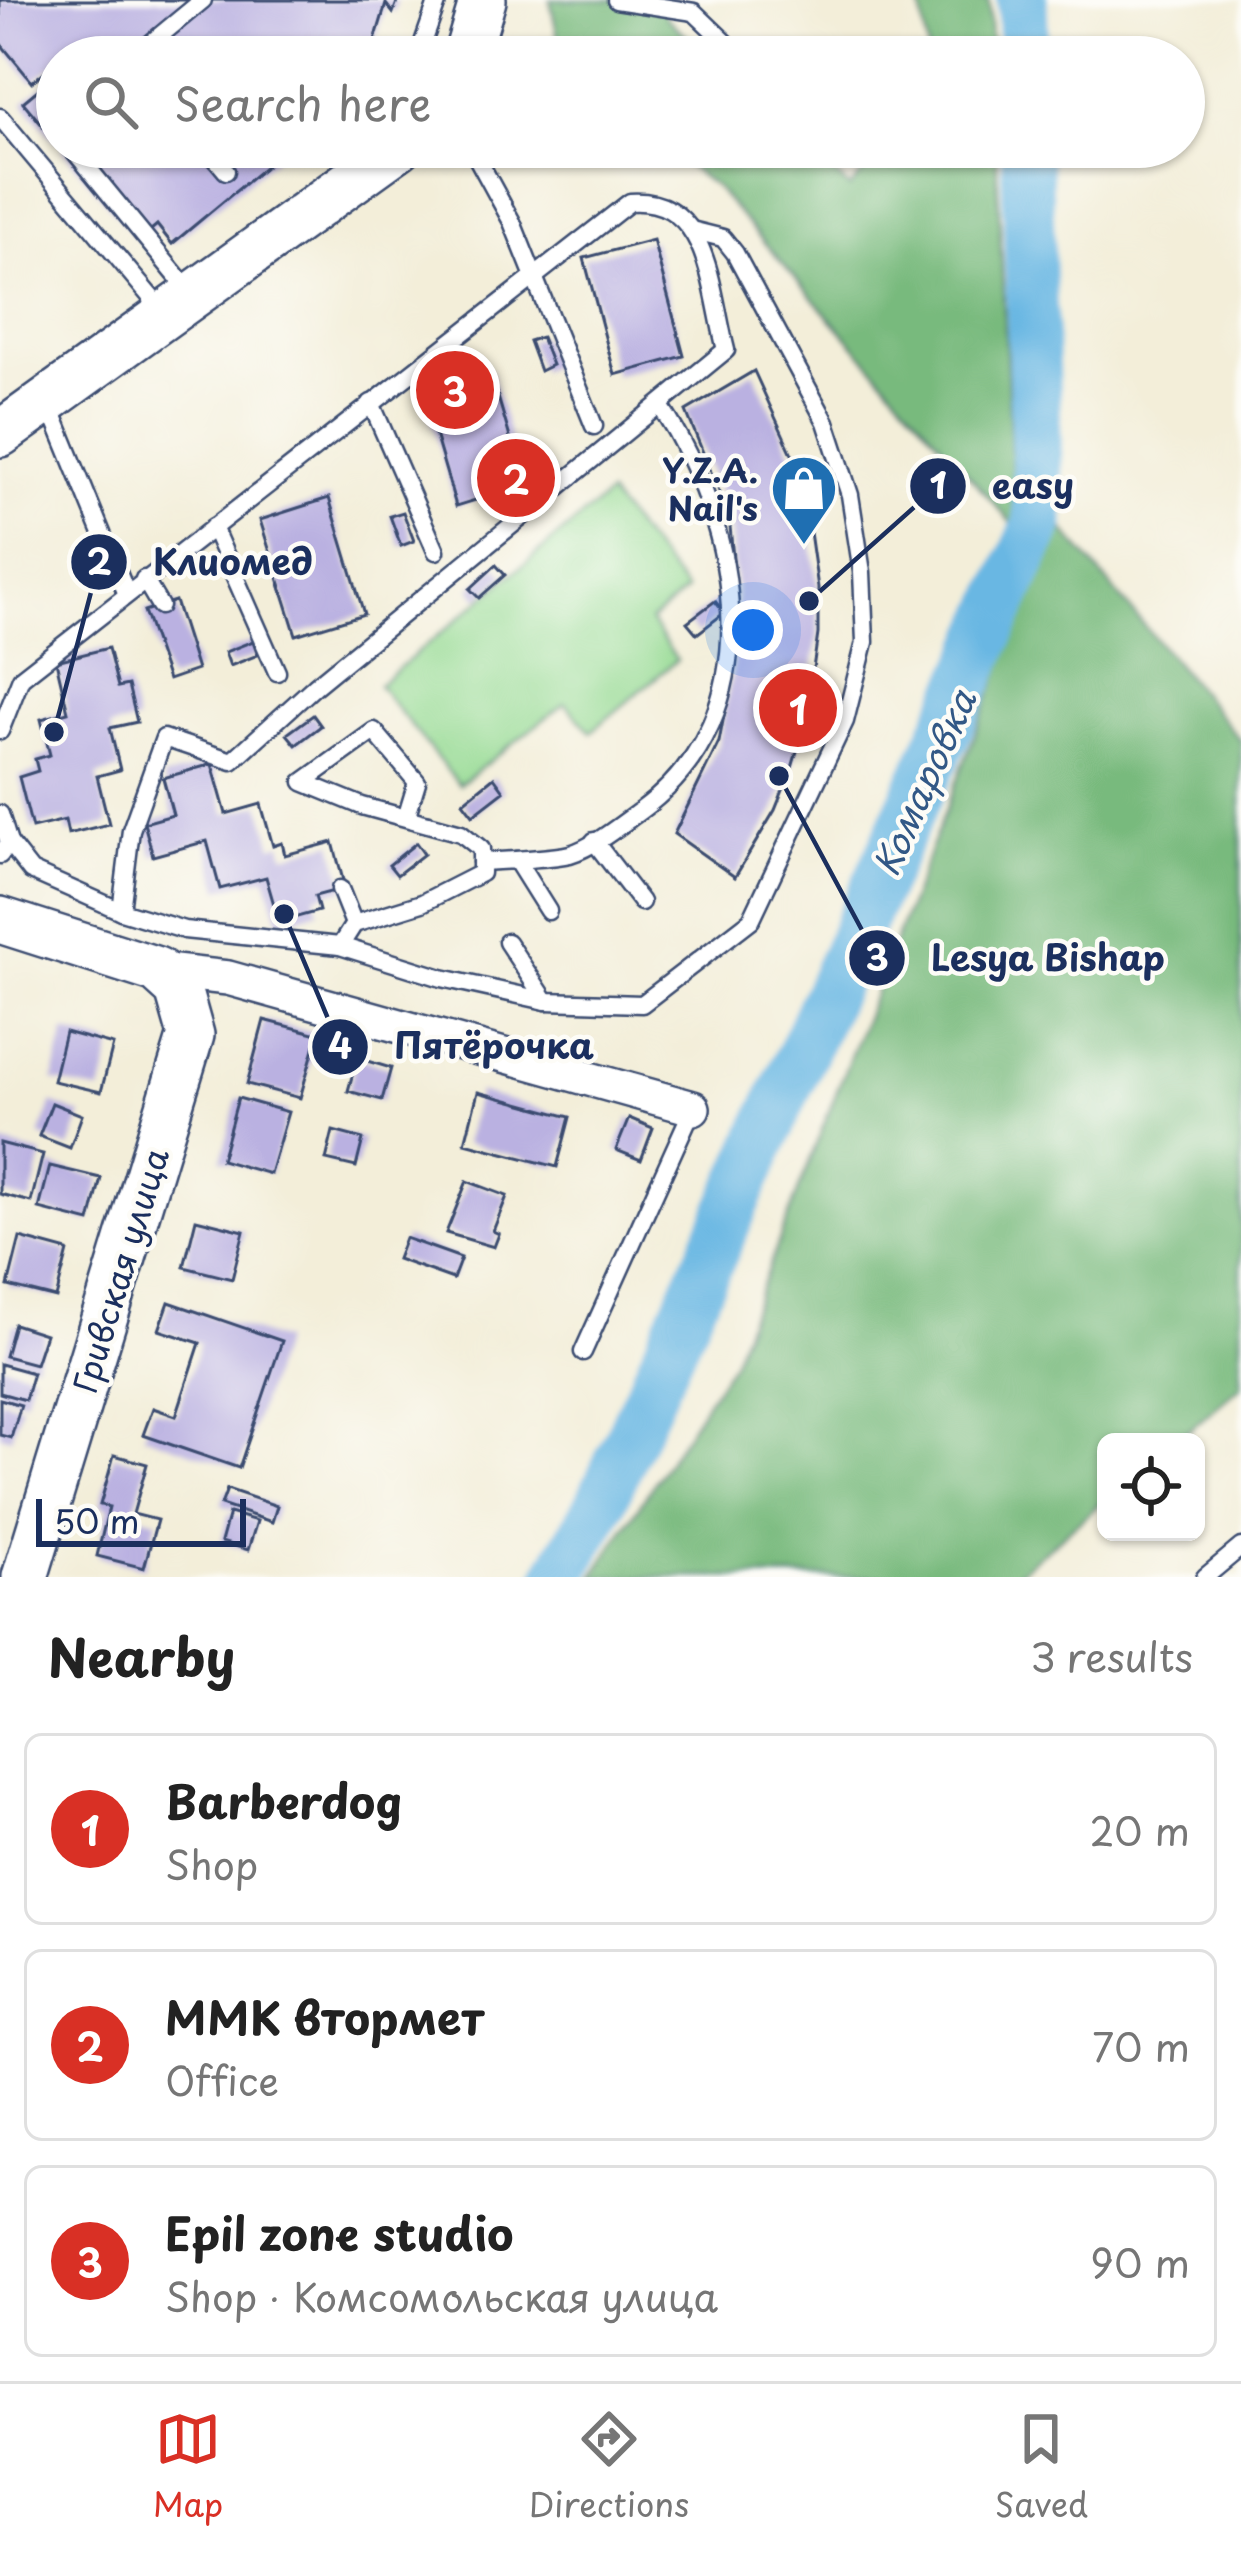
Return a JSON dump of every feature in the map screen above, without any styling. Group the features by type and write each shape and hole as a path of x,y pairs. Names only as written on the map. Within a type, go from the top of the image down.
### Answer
{"street":[{"path":"472,36 483,0"},
{"path":"0,434 366,168"},
{"path":"0,920 157,970 228,978 693,1108"},
{"name":"Гривская улица","path":"25,1577 191,1035 178,989 157,970"}],"lane":[{"path":"168,0 182,17"},
{"path":"159,36 203,0"},
{"path":"425,36 438,0"},
{"path":"616,0 694,12 719,36"},
{"path":"0,117 36,155"},
{"path":"49,168 181,307"},
{"path":"85,168 181,307"},
{"path":"482,168 512,222 594,426"},
{"path":"0,730 21,678 532,276 630,202 653,200 680,210 695,231 726,350 315,686 232,760 164,738 131,830 121,910"},
{"path":"0,814 5,849 31,872 121,910 184,930 340,946 442,978 546,1001 642,1004 752,920 845,721 865,642 862,572 850,495 826,422 735,254 723,238 695,231"},
{"path":"47,400 126,592"},
{"path":"371,403 436,550"},
{"path":"481,862 571,854 594,842 662,794 709,735 722,700 732,590 728,564 689,451 661,407"},
{"path":"213,527 277,672"},
{"path":"144,580 160,606"},
{"path":"340,946 354,924 422,903 481,873 481,849 460,833 362,806 303,782 374,731 417,782 406,818"},
{"path":"594,842 641,902"},
{"path":"516,860 548,911"},
{"path":"340,889 354,924"},
{"path":"507,942 546,1001"},
{"path":"583,1352 693,1108"},
{"path":"1205,1577 1241,1547"}],"green space":[{"path":"550,0 668,0 665,16 686,36 558,36"},
{"path":"920,0 989,0 991,36 926,36"},
{"path":"690,168 829,168 850,188 867,168 997,168 1015,527 715,187"},
{"path":"608,495 686,591 650,621 677,660 591,732 565,703 459,785 378,685"},
{"path":"1057,522 1241,741 1241,1386 1186,1433 1097,1433 1097,1507 1013,1577 593,1577 732,1362"}],"building":[{"path":"0,0 398,0 393,13 386,4 376,36 36,36 36,79 32,82 0,43"},
{"path":"36,91 36,118 23,102"},
{"path":"77,168 264,168 172,244 157,225 138,241"},
{"path":"653,240 684,356 615,375 584,258"},
{"path":"541,337 552,365 540,371 529,341"},
{"path":"490,370 524,485 456,506 422,390"},
{"path":"754,371 792,454 805,497 818,588 818,634 805,724 792,768 775,810 735,877 674,834 719,742 740,630 729,516 686,411"},
{"path":"329,498 364,614 296,635 260,520"},
{"path":"403,512 414,541 401,546 390,516"},
{"path":"496,565 505,575 479,598 470,589"},
{"path":"175,601 197,670 168,680 144,611"},
{"path":"715,601 724,613 697,634 687,622"},
{"path":"253,641 258,655 230,666 225,652"},
{"path":"108,648 118,687 128,685 137,722 110,728 120,770 97,776 109,824 68,834 65,820 32,828 19,777 38,771 35,759 50,755 41,719 68,712 56,661"},
{"path":"313,715 321,726 296,745 287,734"},
{"path":"212,764 226,814 261,804 273,846 282,843 285,855 333,842 345,888 315,896 319,911 279,922 266,877 220,889 207,841 153,856 144,823 173,815 163,778"},
{"path":"494,777 504,791 473,815 463,802"},
{"path":"416,843 424,854 397,875 389,865"},
{"path":"264,1020 318,1034 300,1098 247,1084"},
{"path":"65,1032 113,1045 101,1092 53,1081"},
{"path":"357,1058 391,1068 382,1100 348,1091"},
{"path":"478,1092 570,1117 557,1167 465,1143"},
{"path":"238,1098 288,1112 270,1174 221,1160"},
{"path":"52,1103 82,1115 70,1148 39,1136"},
{"path":"629,1118 653,1128 641,1160 616,1150"},
{"path":"333,1131 363,1139 356,1167 326,1160"},
{"path":"0,1143 43,1154 31,1202 0,1194"},
{"path":"50,1166 101,1178 90,1222 39,1209"},
{"path":"467,1181 507,1196 493,1231 499,1234 494,1247 446,1233"},
{"path":"196,1219 244,1231 232,1279 184,1267"},
{"path":"20,1238 68,1251 56,1298 8,1286"},
{"path":"405,1238 461,1258 453,1279 397,1259"},
{"path":"169,1302 282,1341 239,1468 143,1435 153,1408 176,1416 200,1343 159,1330"},
{"path":"14,1324 45,1334 35,1364 5,1356"},
{"path":"0,1364 33,1373 25,1400 0,1393"},
{"path":"0,1399 21,1405 11,1438 0,1435"},
{"path":"114,1455 147,1464 133,1514 157,1520 144,1568 97,1556 109,1507 100,1505"},
{"path":"227,1489 277,1506 272,1522 221,1505"},
{"path":"229,1513 257,1521 248,1550 221,1542"}],"waterway":[{"name":"Комаровка","path":"1022,0 1023,36"},
{"name":"Комаровка","path":"559,1577 598,1509 1039,523 1027,168"}],"place":[{"name":"Epil zone studio","path":"455,390"},
{"name":"ММК втормет","path":"516,478"},
{"name":"Y.Z.A. Nail's","path":"804,547"},
{"name":"easy","path":"809,601"},
{"name":"Barberdog","path":"798,708"},
{"name":"Клиомед","path":"54,732"},
{"name":"Lesya Bishap","path":"779,776"},
{"name":"Пятёрочка","path":"284,914"}]}
